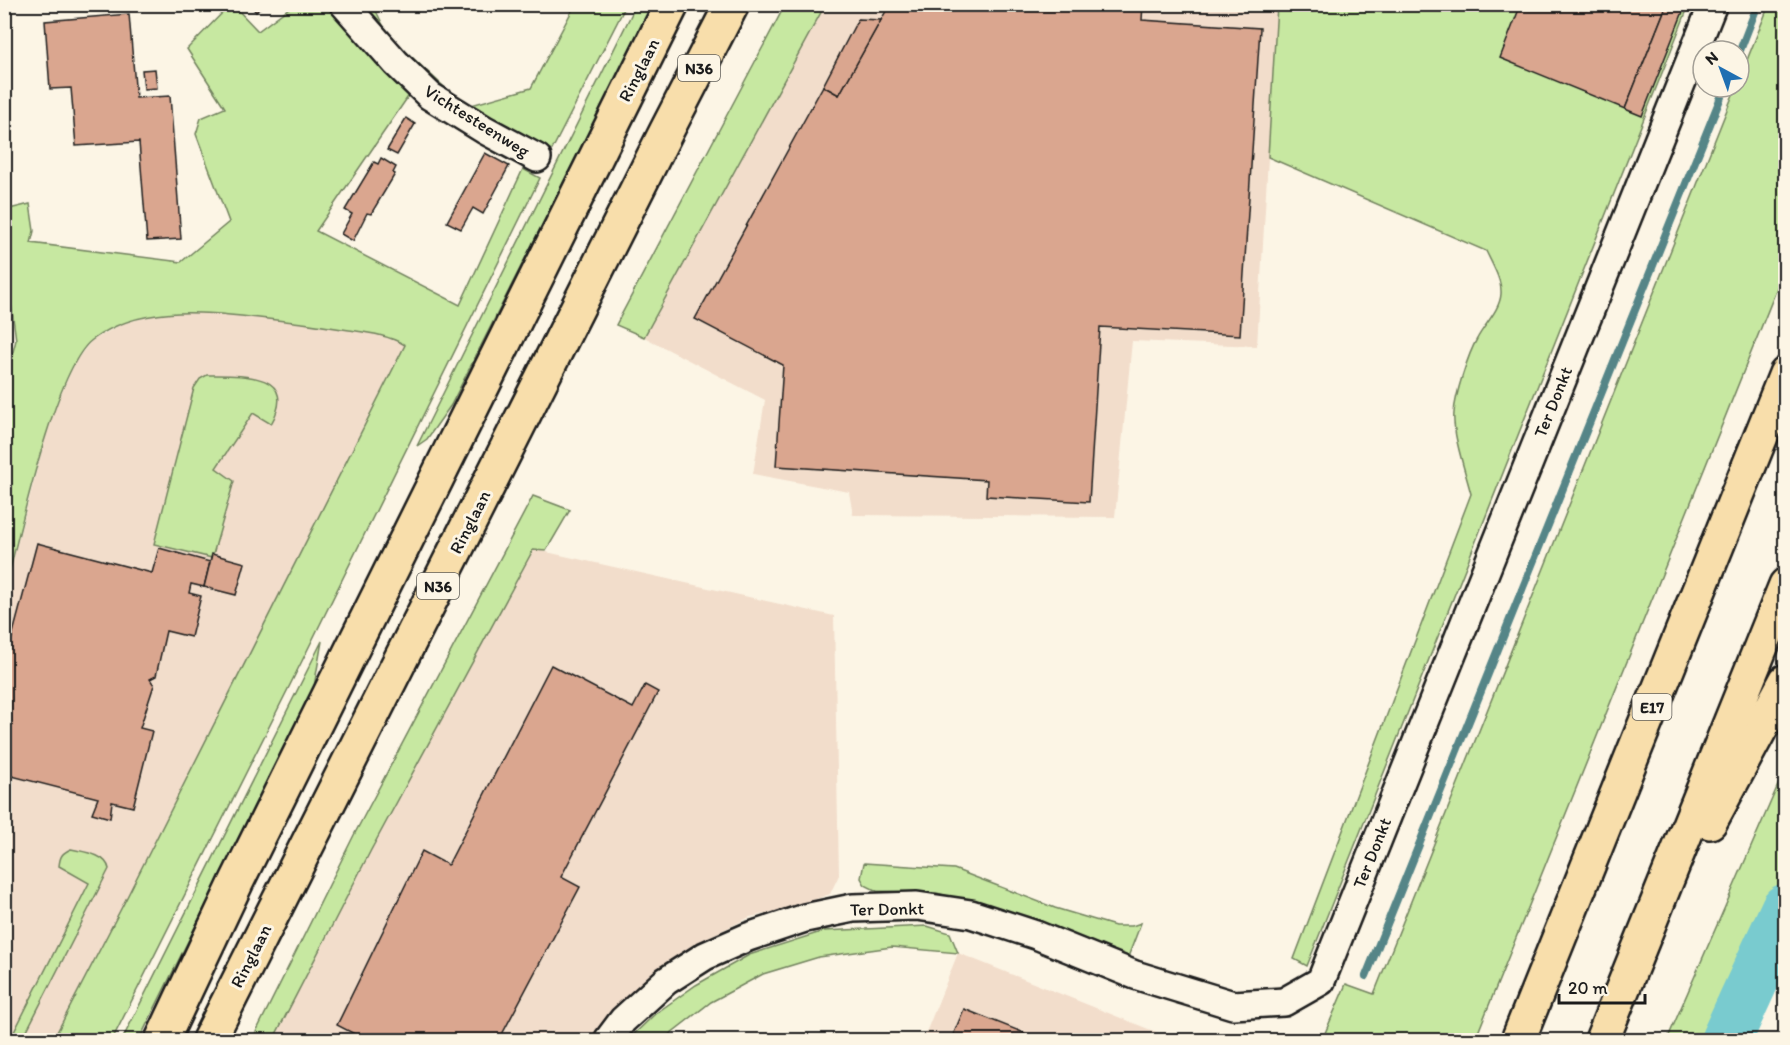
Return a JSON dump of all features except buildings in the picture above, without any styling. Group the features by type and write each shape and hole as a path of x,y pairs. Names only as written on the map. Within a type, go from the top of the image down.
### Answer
{"main road":[{"name":"Ringlaan","path":"162,1041 237,881 672,4"},
{"name":"Ringlaan","path":"209,1041 732,4"},
{"name":"E17","path":"1518,1041 1785,374"},
{"path":"1602,1041 1785,585"},
{"path":"1631,969 1785,681"}],"street":[{"name":"Vichtesteenweg","path":"344,4 396,63 430,96 537,158"},
{"name":"Ter Donkt","path":"608,1041 623,1020 666,981 705,956 748,937 805,918 853,908 917,906 971,914 1036,935 1135,975 1233,1005 1284,1002 1321,981 1713,4"}],"shaded area":[{"path":"825,5 1277,5 1257,346 1132,341 1115,517 853,515 849,492 753,474 765,400 644,337"},
{"path":"211,312 312,324 392,337 405,345 53,1040 5,1040 5,590 50,420 75,362 91,341 124,323 163,313"},
{"path":"533,549 834,616 839,875 830,894 789,909 750,917 709,937 679,956 612,1012 590,1040 273,1040 371,850"},
{"path":"958,953 1176,1040 923,1040"}],"green space":[{"path":"230,5 233,5 258,31 293,5 336,5 414,88 316,231 460,305 523,169 540,178 112,1040 53,1040 405,345 364,332 216,314 172,313 130,321 111,328 92,340 78,357 65,384 28,496 5,590 5,383 16,340 9,289 5,279 5,210 30,204 34,231 31,243 181,262 229,222 196,134 201,118 225,108 187,49"},
{"path":"373,5 388,35 454,96 468,106 531,88 575,5 626,5 552,150 539,143 536,151 452,104 352,7"},
{"path":"636,5 653,5 451,405 427,439 417,446"},
{"path":"785,5 825,5 644,337 616,325"},
{"path":"1277,5 1689,5 1307,966 1294,959 1471,494 1455,431 1455,406 1459,386 1473,346 1498,306 1501,289 1486,251 1268,157"},
{"path":"1769,5 1785,5 1785,268 1475,1040 1322,1040 1346,984 1374,994 1731,99 1751,99 1751,50"},
{"path":"207,375 235,375 263,380 278,394 278,407 271,424 253,413 216,468 234,481 212,558 154,544 194,388 200,379"},
{"path":"533,496 570,510 546,551 533,550 371,850 273,1040 252,1040 354,835"},
{"path":"322,641 314,687 139,1040 122,1040"},
{"path":"1785,769 1785,936 1736,1040 1667,1040"},
{"path":"71,849 99,857 104,860 109,869 22,1040 10,1040 89,883 59,866 62,855"},
{"path":"864,863 954,869 1055,908 1115,926 1132,926 1141,923 1128,957 993,909 937,893 877,891 865,885 861,878"},
{"path":"927,926 950,933 958,953 892,947 819,957 763,974 711,1002 662,1040 628,1040 655,1014 696,985 749,955 824,931"}],"waterway":[{"path":"1744,39 1758,4"},
{"path":"1366,976 1720,99"},
{"path":"1726,1040 1786,909"}]}
